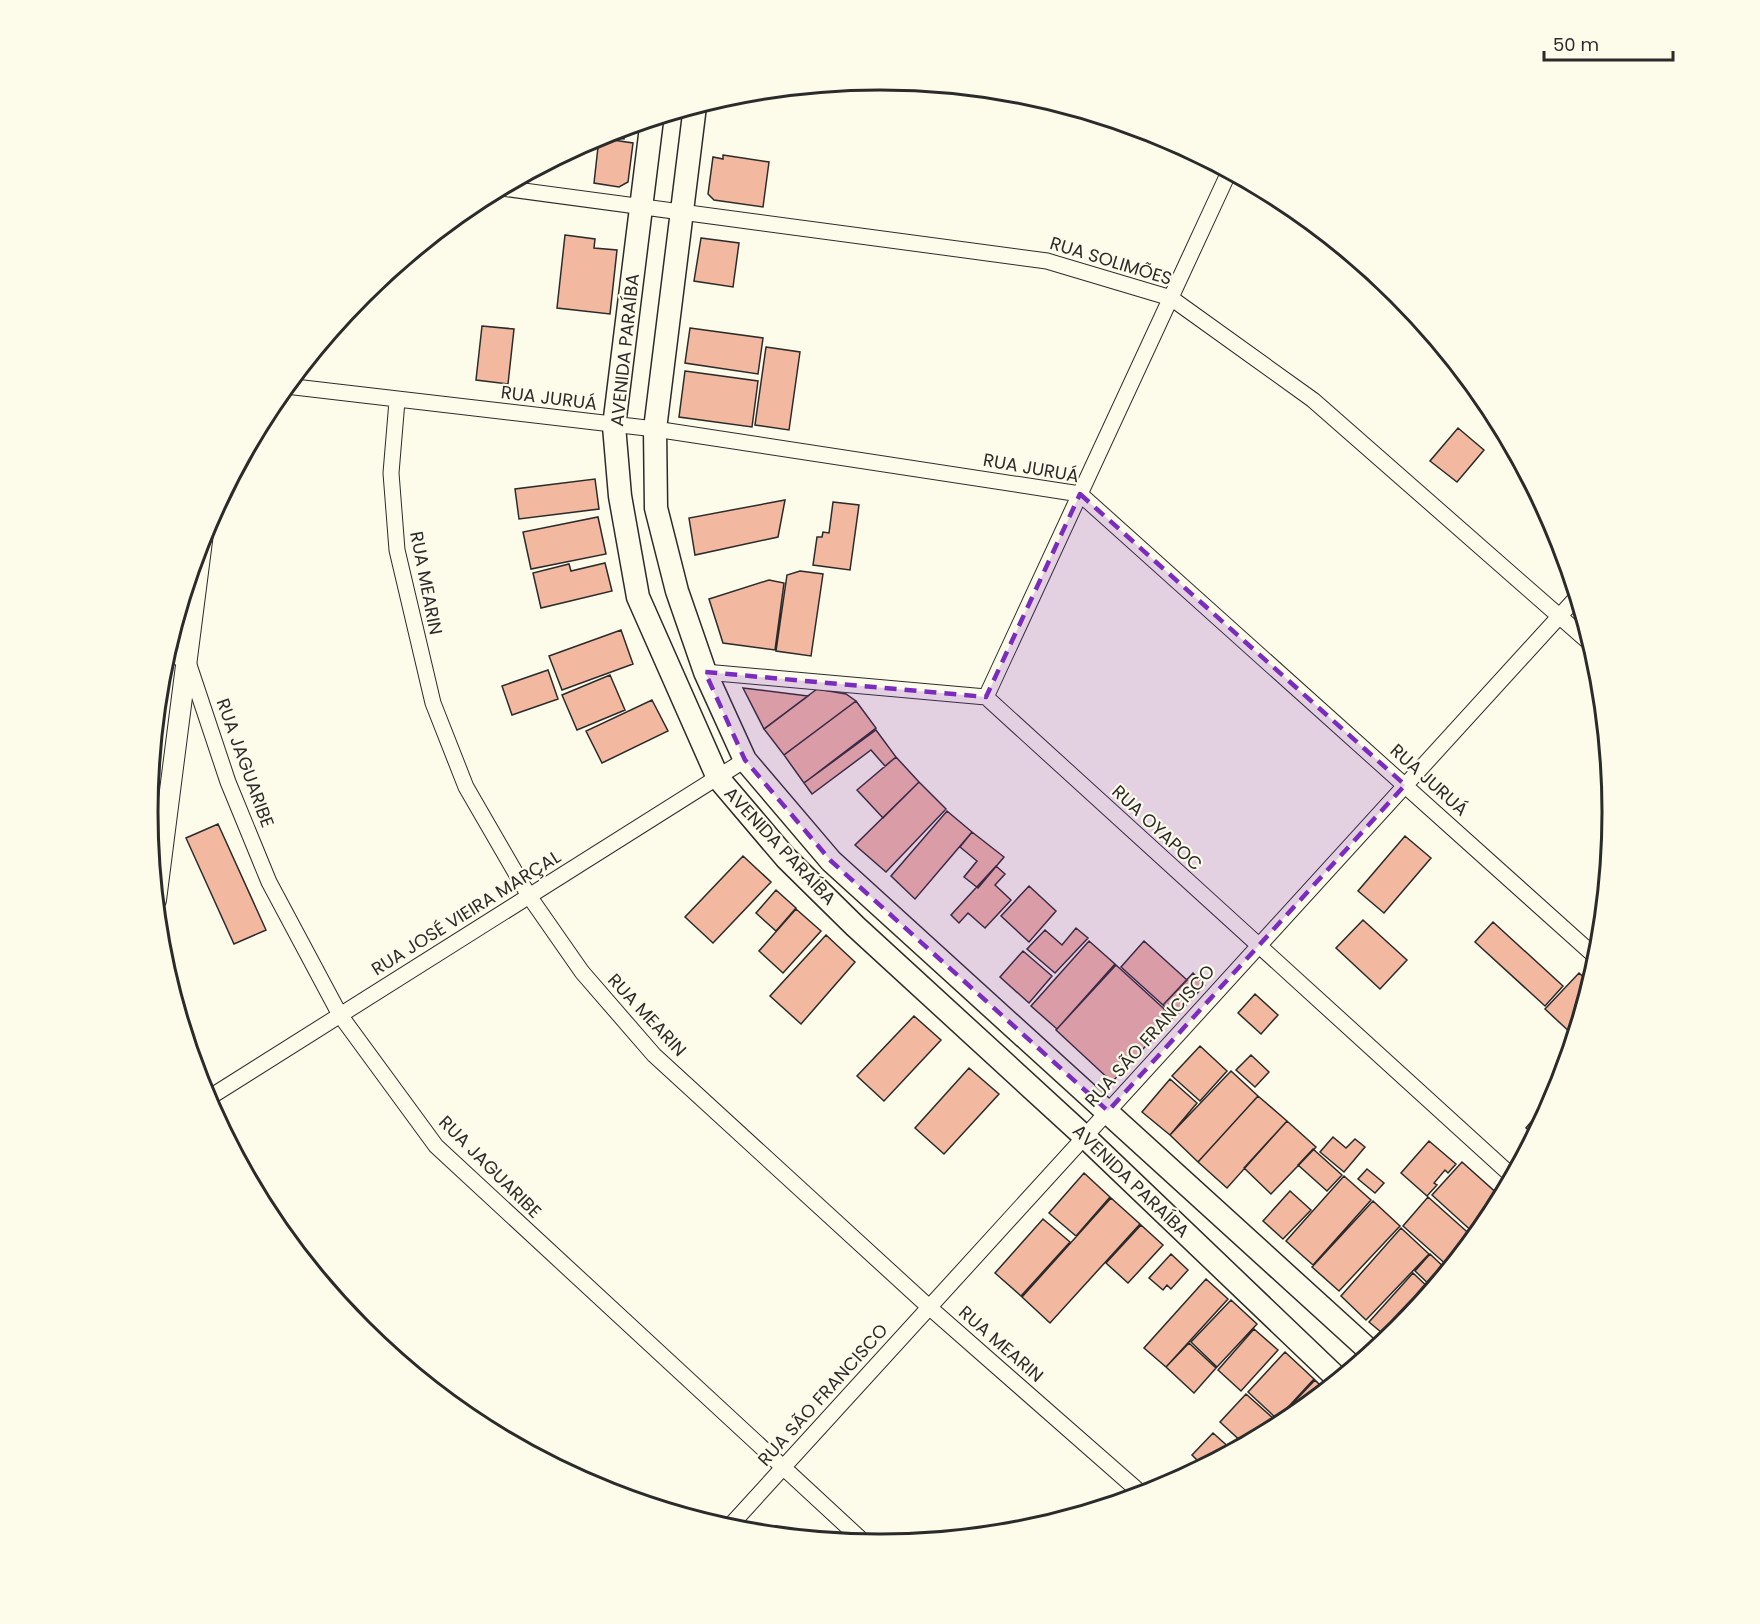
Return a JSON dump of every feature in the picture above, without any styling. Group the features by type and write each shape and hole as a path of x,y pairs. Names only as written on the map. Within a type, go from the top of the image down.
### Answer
{"main road":[{"name":"AVENIDA PARAÍBA","path":"694,115 655,429 656,508 677,591 705,672 745,760 831,861 1365,1347"},
{"name":"AVENIDA PARAÍBA","path":"651,127 615,426 620,496 638,597 718,778 786,858 879,948 1085,1137 1333,1374"},
{"path":"879,948 901,924"}],"street":[{"path":"705,672 986,698 1226,179"},
{"name":"RUA SOLIMÕES","path":"515,190 1047,261 1171,298 1313,399 1579,633"},
{"name":"RUA JURUÁ","path":"296,387 397,401 655,429 1080,494 1588,950"},
{"name":"RUA MEARIN","path":"397,401 391,473 397,550 433,703 466,787 529,896 582,972 654,1055 929,1307 1134,1487"},
{"path":"161,865 198,576"},
{"name":"RUA SÃO FRANCISCO","path":"736,1519 1571,603"},
{"path":"175,657 187,659"},
{"name":"RUA JAGUARIBE","path":"187,659 228,782 269,882 340,1015 435,1146 854,1533"},
{"name":"RUA OYAPOC","path":"986,698 1506,1171"},
{"name":"RUA JOSÉ VIEIRA MARÇAL","path":"215,1094 745,760"}],"highlighted area":[{"path":"1080,494 1405,785 1108,1111 831,861 745,760 705,672 986,697"}],"building":[{"path":"616,140 633,143 628,182 619,187 594,183 598,148"},
{"path":"723,155 769,162 763,207 714,200 708,194 713,157 723,159"},
{"path":"565,235 595,239 594,248 617,250 610,314 557,308"},
{"path":"701,238 739,243 733,287 694,281"},
{"path":"482,326 514,329 508,384 476,380"},
{"path":"690,328 763,338 758,374 685,363"},
{"path":"766,347 800,352 789,430 755,425"},
{"path":"685,371 758,381 752,427 679,417"},
{"path":"1458,428 1484,450 1457,482 1430,461"},
{"path":"595,479 599,509 519,519 515,489"},
{"path":"785,500 778,537 695,555 689,518"},
{"path":"833,502 859,505 850,570 813,565 817,537 822,537 823,532 829,533"},
{"path":"598,517 606,554 531,569 523,532"},
{"path":"605,563 612,591 541,608 533,573 569,564 571,571"},
{"path":"800,571 823,574 811,656 776,651 787,575"},
{"path":"769,580 784,583 775,650 723,643 709,599"},
{"path":"621,630 633,664 562,690 549,656"},
{"path":"548,670 558,699 512,715 502,686"},
{"path":"610,675 625,710 577,730 562,695"},
{"path":"743,688 808,696 764,729"},
{"path":"817,689 846,694 856,701 784,755 764,729"},
{"path":"652,700 668,731 602,763 586,731"},
{"path":"856,701 876,728 804,783 784,755"},
{"path":"876,730 896,757 885,766 871,750 812,794 804,783"},
{"path":"896,757 919,782 883,818 857,790"},
{"path":"919,782 946,809 886,872 855,845"},
{"path":"947,811 972,832 915,899 891,876"},
{"path":"218,824 266,930 234,944 186,838"},
{"path":"972,832 1004,857 978,888 964,877 977,861 960,847"},
{"path":"1405,836 1431,858 1384,913 1358,891"},
{"path":"743,856 771,882 713,943 685,917"},
{"path":"996,866 1005,874 995,885 1011,900 985,928 968,913 959,923 951,915"},
{"path":"1029,886 1056,911 1029,942 1001,916"},
{"path":"776,890 796,908 776,931 756,913"},
{"path":"796,909 821,931 783,973 759,951"},
{"path":"1363,920 1407,960 1380,989 1336,948"},
{"path":"1493,922 1563,986 1545,1006 1475,942"},
{"path":"1076,928 1088,938 1055,973 1027,949 1045,930 1062,945"},
{"path":"826,935 855,962 801,1024 770,996"},
{"path":"1089,941 1115,964 1057,1029 1031,1006"},
{"path":"1144,941 1187,980 1163,1005 1121,967"},
{"path":"1023,951 1052,976 1029,1003 1000,977"},
{"path":"1116,965 1173,1017 1112,1082 1056,1030"},
{"path":"1193,973 1205,985 1175,1017 1163,1005"},
{"path":"1579,973 1582,976 1568,1030 1545,1009"},
{"path":"1255,994 1278,1015 1261,1034 1238,1013"},
{"path":"914,1016 941,1040 884,1101 857,1076"},
{"path":"1200,1046 1227,1071 1200,1101 1172,1076"},
{"path":"1251,1055 1269,1072 1255,1087 1236,1070"},
{"path":"969,1068 999,1094 944,1154 915,1128"},
{"path":"1231,1071 1258,1096 1198,1162 1170,1135"},
{"path":"1170,1079 1197,1103 1170,1135 1142,1112"},
{"path":"1258,1096 1287,1121 1227,1188 1198,1162"},
{"path":"1287,1121 1316,1147 1271,1194 1244,1168"},
{"path":"1333,1137 1346,1148 1355,1139 1365,1147 1344,1172 1320,1152"},
{"path":"1429,1141 1456,1164 1448,1173 1445,1170 1434,1183 1437,1185 1427,1196 1401,1173"},
{"path":"1313,1149 1342,1175 1327,1191 1298,1165"},
{"path":"1462,1162 1494,1191 1469,1229 1432,1195"},
{"path":"1367,1169 1384,1183 1375,1193 1358,1179"},
{"path":"1084,1173 1110,1197 1076,1236 1049,1213"},
{"path":"1344,1176 1371,1200 1313,1265 1286,1241"},
{"path":"1290,1191 1311,1210 1283,1239 1263,1221"},
{"path":"1428,1197 1467,1232 1444,1263 1403,1226"},
{"path":"1111,1198 1140,1224 1050,1323 1022,1297"},
{"path":"1373,1201 1400,1226 1339,1291 1312,1267"},
{"path":"1043,1219 1070,1242 1021,1296 995,1273"},
{"path":"1141,1225 1163,1245 1128,1283 1106,1263"},
{"path":"1401,1228 1429,1254 1366,1320 1341,1296"},
{"path":"1171,1254 1188,1270 1171,1289 1167,1285 1163,1290 1149,1278"},
{"path":"1430,1254 1442,1265 1427,1283 1415,1271"},
{"path":"1413,1273 1426,1285 1381,1332 1369,1322"},
{"path":"1206,1279 1228,1299 1166,1367 1144,1348"},
{"path":"1231,1300 1257,1324 1217,1367 1191,1342"},
{"path":"1254,1329 1278,1350 1241,1391 1218,1370"},
{"path":"1189,1343 1216,1368 1194,1393 1166,1367"},
{"path":"1285,1352 1314,1379 1288,1407 1274,1416 1248,1392"},
{"path":"1315,1380 1320,1385 1291,1405"},
{"path":"1246,1394 1272,1417 1238,1439 1220,1422"},
{"path":"1213,1433 1226,1445 1198,1461 1192,1455"}]}
